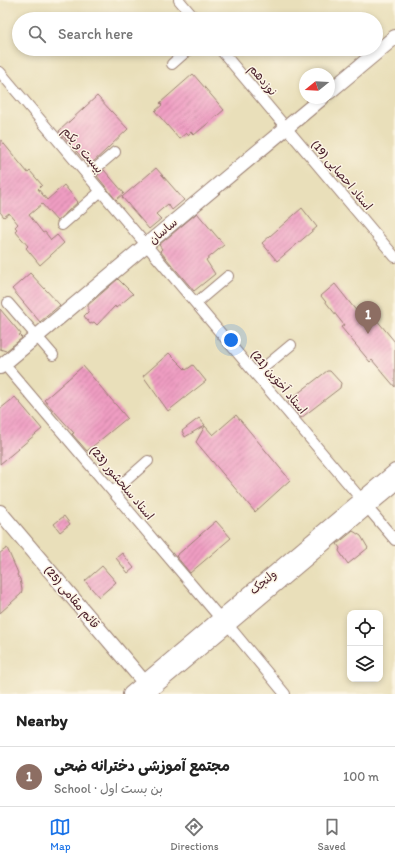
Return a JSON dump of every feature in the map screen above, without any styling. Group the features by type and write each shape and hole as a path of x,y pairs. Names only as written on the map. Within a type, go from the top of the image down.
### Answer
{"street":[{"path":"179,0 189,12"},
{"path":"383,47 395,37"},
{"path":"172,64 181,56"},
{"name":"نوزدهم","path":"226,56 285,128"},
{"path":"335,87 372,56"},
{"name":"بیست و یکم","path":"0,72 147,244"},
{"name":"ساسان","path":"2,366 315,104"},
{"name":"استاد احصایی (19)","path":"285,128 395,257"},
{"path":"88,175 115,152"},
{"path":"62,225 101,191"},
{"name":"استاد اَخوَين (21)","path":"147,244 395,540"},
{"path":"196,303 228,276"},
{"path":"8,303 53,355"},
{"path":"256,374 291,345"},
{"name":"استاد سلحشور (23)","path":"2,366 113,492 285,694"},
{"path":"113,492 148,461"},
{"name":"ولنجک","path":"130,694 145,688 224,622 364,503 395,470"},
{"name":"ولنجک","path":"364,503 395,484"},
{"name":"قائم مقامی (25)","path":"0,512 145,688"}],"building":[{"path":"193,74 224,110 194,135 191,132 188,135 186,133 179,139 155,111 162,105 160,103"},
{"path":"97,96 128,129 89,166 59,131"},
{"path":"0,139 28,173 30,171 42,185 38,189 47,200 64,185 78,202 57,221 42,204 29,215 43,233 45,232 51,240 57,235 64,243 40,265 26,248 28,246 15,231 17,229 15,227 18,224 9,213 4,217 0,212"},
{"path":"156,168 184,200 172,210 168,204 156,214 161,219 149,229 122,197"},
{"path":"104,170 124,193 116,200 97,176"},
{"path":"302,208 317,227 277,261 262,243"},
{"path":"197,213 224,245 206,260 215,274 194,291 160,251 162,249 159,245"},
{"path":"30,273 60,305 40,322 12,289"},
{"path":"118,279 133,294 116,308 115,306 97,325 94,322 90,324 84,316 88,312 88,305"},
{"path":"335,284 358,313 366,307 395,342 395,387 372,360 370,362 341,327 344,325 321,296"},
{"path":"0,309 21,334 19,335 22,338 6,351 0,349"},
{"path":"169,353 186,370 193,365 206,381 168,411 143,376"},
{"path":"83,366 127,418 87,451 72,434 74,433 44,400"},
{"path":"327,371 330,371 341,383 340,388 301,418 288,401"},
{"path":"15,397 42,429 0,464 0,409"},
{"path":"236,415 290,480 255,512 196,442 205,426 213,435"},
{"path":"199,418 205,425 185,437 182,431"},
{"path":"64,516 70,524 60,532 54,524"},
{"path":"216,521 231,538 190,573 176,556"},
{"path":"353,531 361,536 368,548 348,564 339,551 340,548 337,544"},
{"path":"7,548 18,573 17,575 20,579 22,590 21,594 0,613 0,553"},
{"path":"122,553 134,568 128,573 116,558"},
{"path":"102,566 116,582 99,597 85,581"}],"place":[{"name":"مجتمع آموزشی دخترانه ضحی","path":"368,334"}]}
